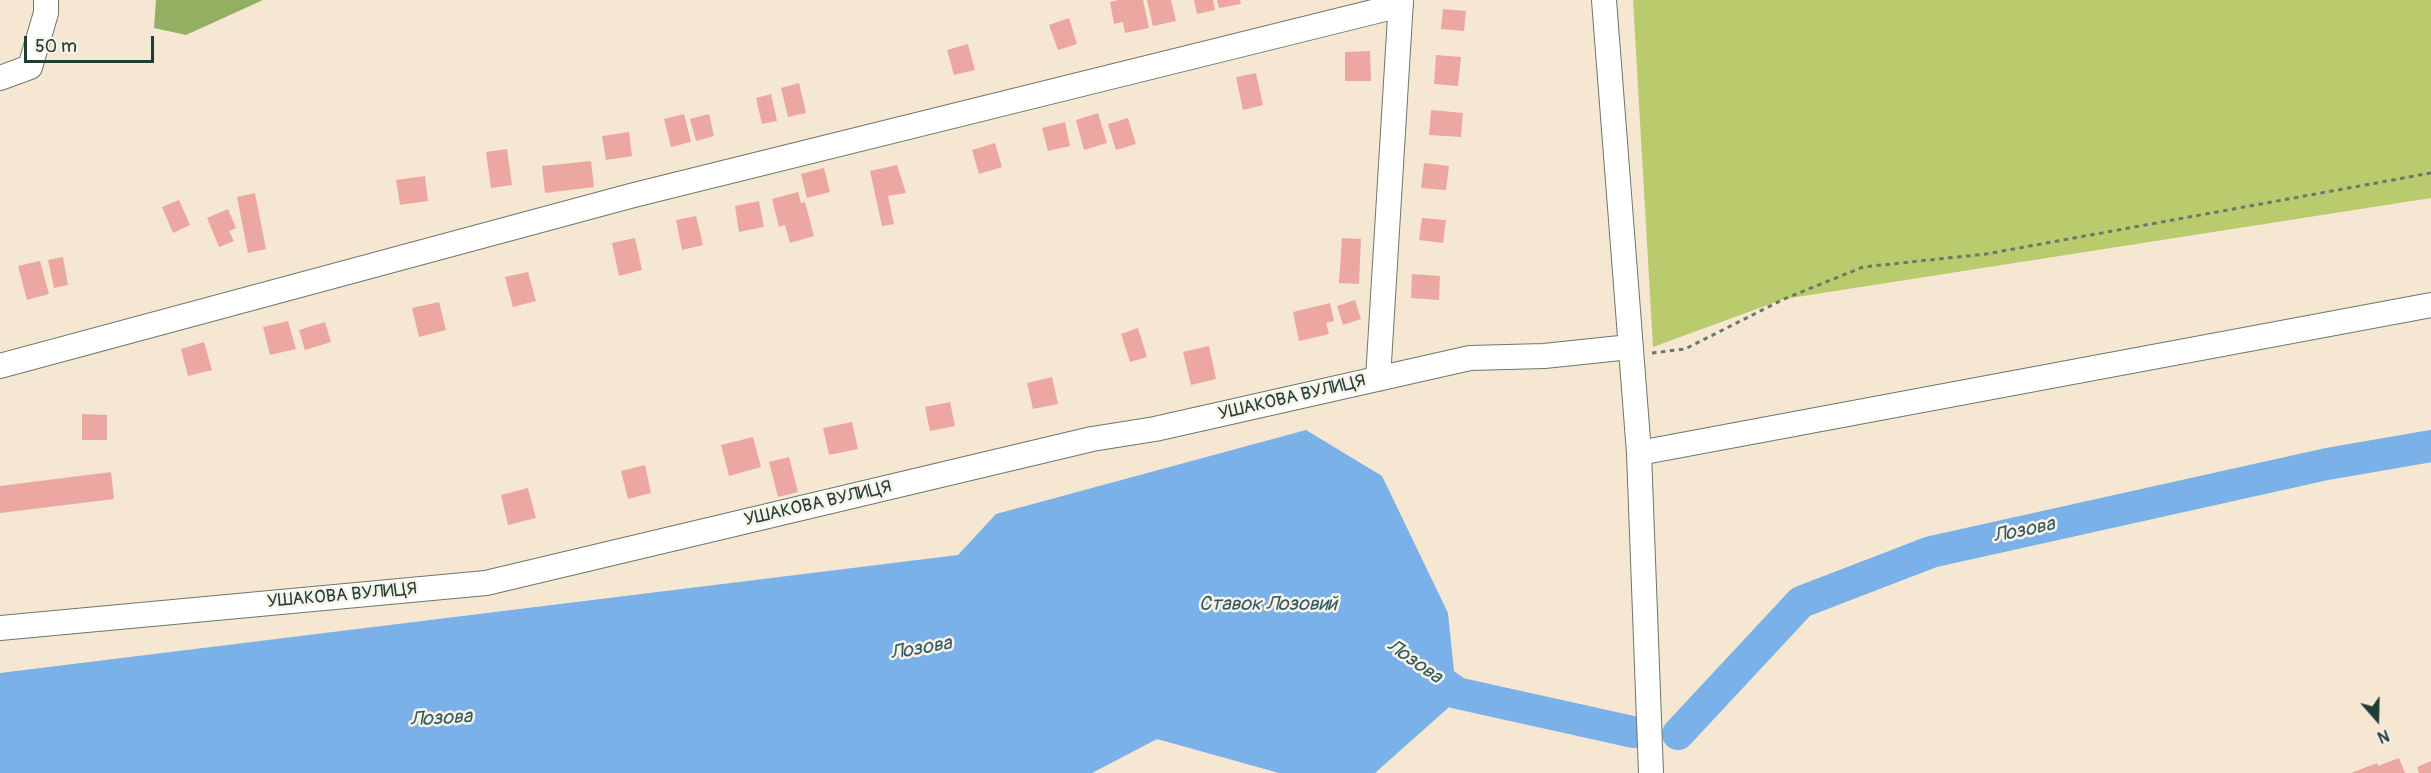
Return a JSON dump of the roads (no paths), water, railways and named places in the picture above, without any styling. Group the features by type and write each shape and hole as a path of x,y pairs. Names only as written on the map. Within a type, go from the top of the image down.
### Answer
{"street":[{"path":"0,78 30,67 46,13 46,0"},
{"path":"1604,0 1639,453 1651,773"},
{"path":"0,366 646,192 1401,2 1378,379"},
{"path":"1639,453 2431,305"},
{"name":"УШАКОВА ВУЛИЦЯ","path":"0,628 486,583 1092,439 1155,429 1470,358 1630,351"}],"water":[{"name":"Ставок Лозовий","path":"1306,430 1382,476 1448,613 1457,700 1375,773 1279,773 1157,739 1092,773 0,773 0,673 958,555 996,514"}],"waterway":[{"name":"Лозова","path":"1678,734 1801,602 1931,552 2327,464 2431,446"},
{"name":"Лозова","path":"1421,667 1457,693 1633,732"}]}
